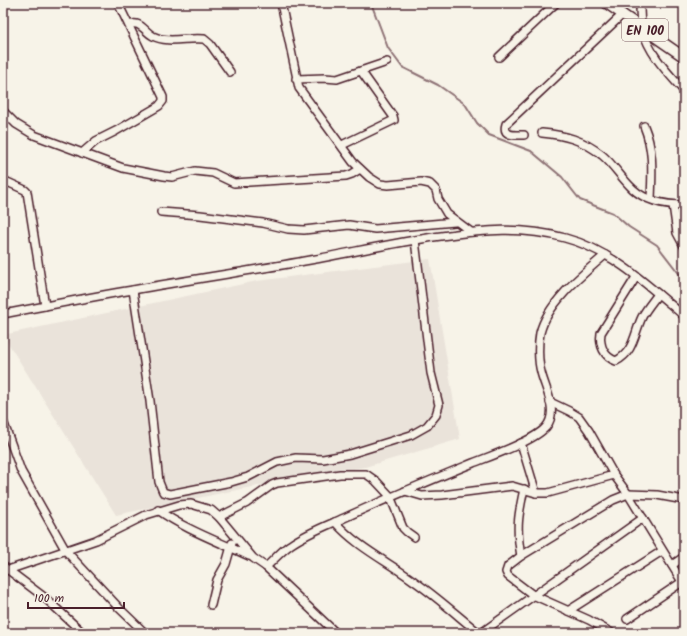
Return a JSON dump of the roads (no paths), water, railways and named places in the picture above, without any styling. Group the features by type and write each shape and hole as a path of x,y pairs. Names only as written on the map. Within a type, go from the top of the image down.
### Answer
{"main road":[{"name":"EN 100","path":"606,3 684,58"}],"street":[{"path":"82,153 96,140 122,127 159,106 163,102 163,97 118,3"},
{"path":"281,3 299,88 360,169 380,184 388,185 421,182 430,184 436,190 438,199 447,214 455,222 471,232"},
{"path":"499,58 556,3"},
{"path":"640,3 641,27 650,49 665,70 684,91"},
{"path":"524,135 508,134 504,129 506,124 623,14"},
{"path":"129,25 133,23 138,24 153,36 165,40 204,39 210,44 230,72"},
{"path":"296,79 337,79 387,62"},
{"path":"342,145 394,120 361,71"},
{"path":"3,111 16,124 34,135 123,168 164,176 178,176 195,171 213,173 234,183 346,176 360,169"},
{"path":"644,126 651,146 651,199"},
{"path":"542,134 562,135 585,144 610,162 633,189 641,194 651,199 673,205 684,205"},
{"path":"3,180 27,192 45,306"},
{"path":"673,205 677,233 684,246"},
{"path":"162,212 200,215 263,223 288,229 304,230 349,226 375,229 455,222"},
{"path":"3,314 415,240 496,230 533,231 566,238 589,246 605,255 636,277 684,316"},
{"path":"133,290 150,402 159,482 163,492 170,494 192,491 248,477 277,462 296,458 323,459 350,454 411,435 427,426 436,415 439,405 431,373 415,240"},
{"path":"266,567 290,545 310,532 390,496 521,443 545,427 551,417 550,402 541,371 539,348 540,333 546,317 560,298 582,275 605,255"},
{"path":"636,277 601,333 601,348 610,359 616,361 623,357 635,338 643,315 658,294"},
{"path":"550,402 579,417 589,431 614,476 628,494 683,584 627,619"},
{"path":"3,421 21,471 66,550 110,599 145,633"},
{"path":"521,443 536,493"},
{"path":"219,517 247,504 272,485 277,483 340,474 366,474 376,481 390,496 403,528 414,537"},
{"path":"405,491 422,496 512,486 536,493 548,493 614,476"},
{"path":"521,556 518,540 518,519 524,489"},
{"path":"612,633 589,620 533,595 508,576 506,572 508,566 521,556 613,500 628,494 657,494 684,500"},
{"path":"5,568 96,540 132,521 158,510 191,504 211,510 219,517 253,558"},
{"path":"158,510 190,530 253,558 266,567 336,633"},
{"path":"335,522 345,533 360,545 414,580 480,633 643,518"},
{"path":"211,605 217,580 226,564 234,536"},
{"path":"568,611 662,551"},
{"path":"672,565 684,557"},
{"path":"5,568 44,597 83,633"}],"waterway":[{"path":"371,3 388,48 402,67 438,85 465,104 477,123 489,135 531,151 562,177 580,200 613,213 629,227 657,245 684,280"}]}
